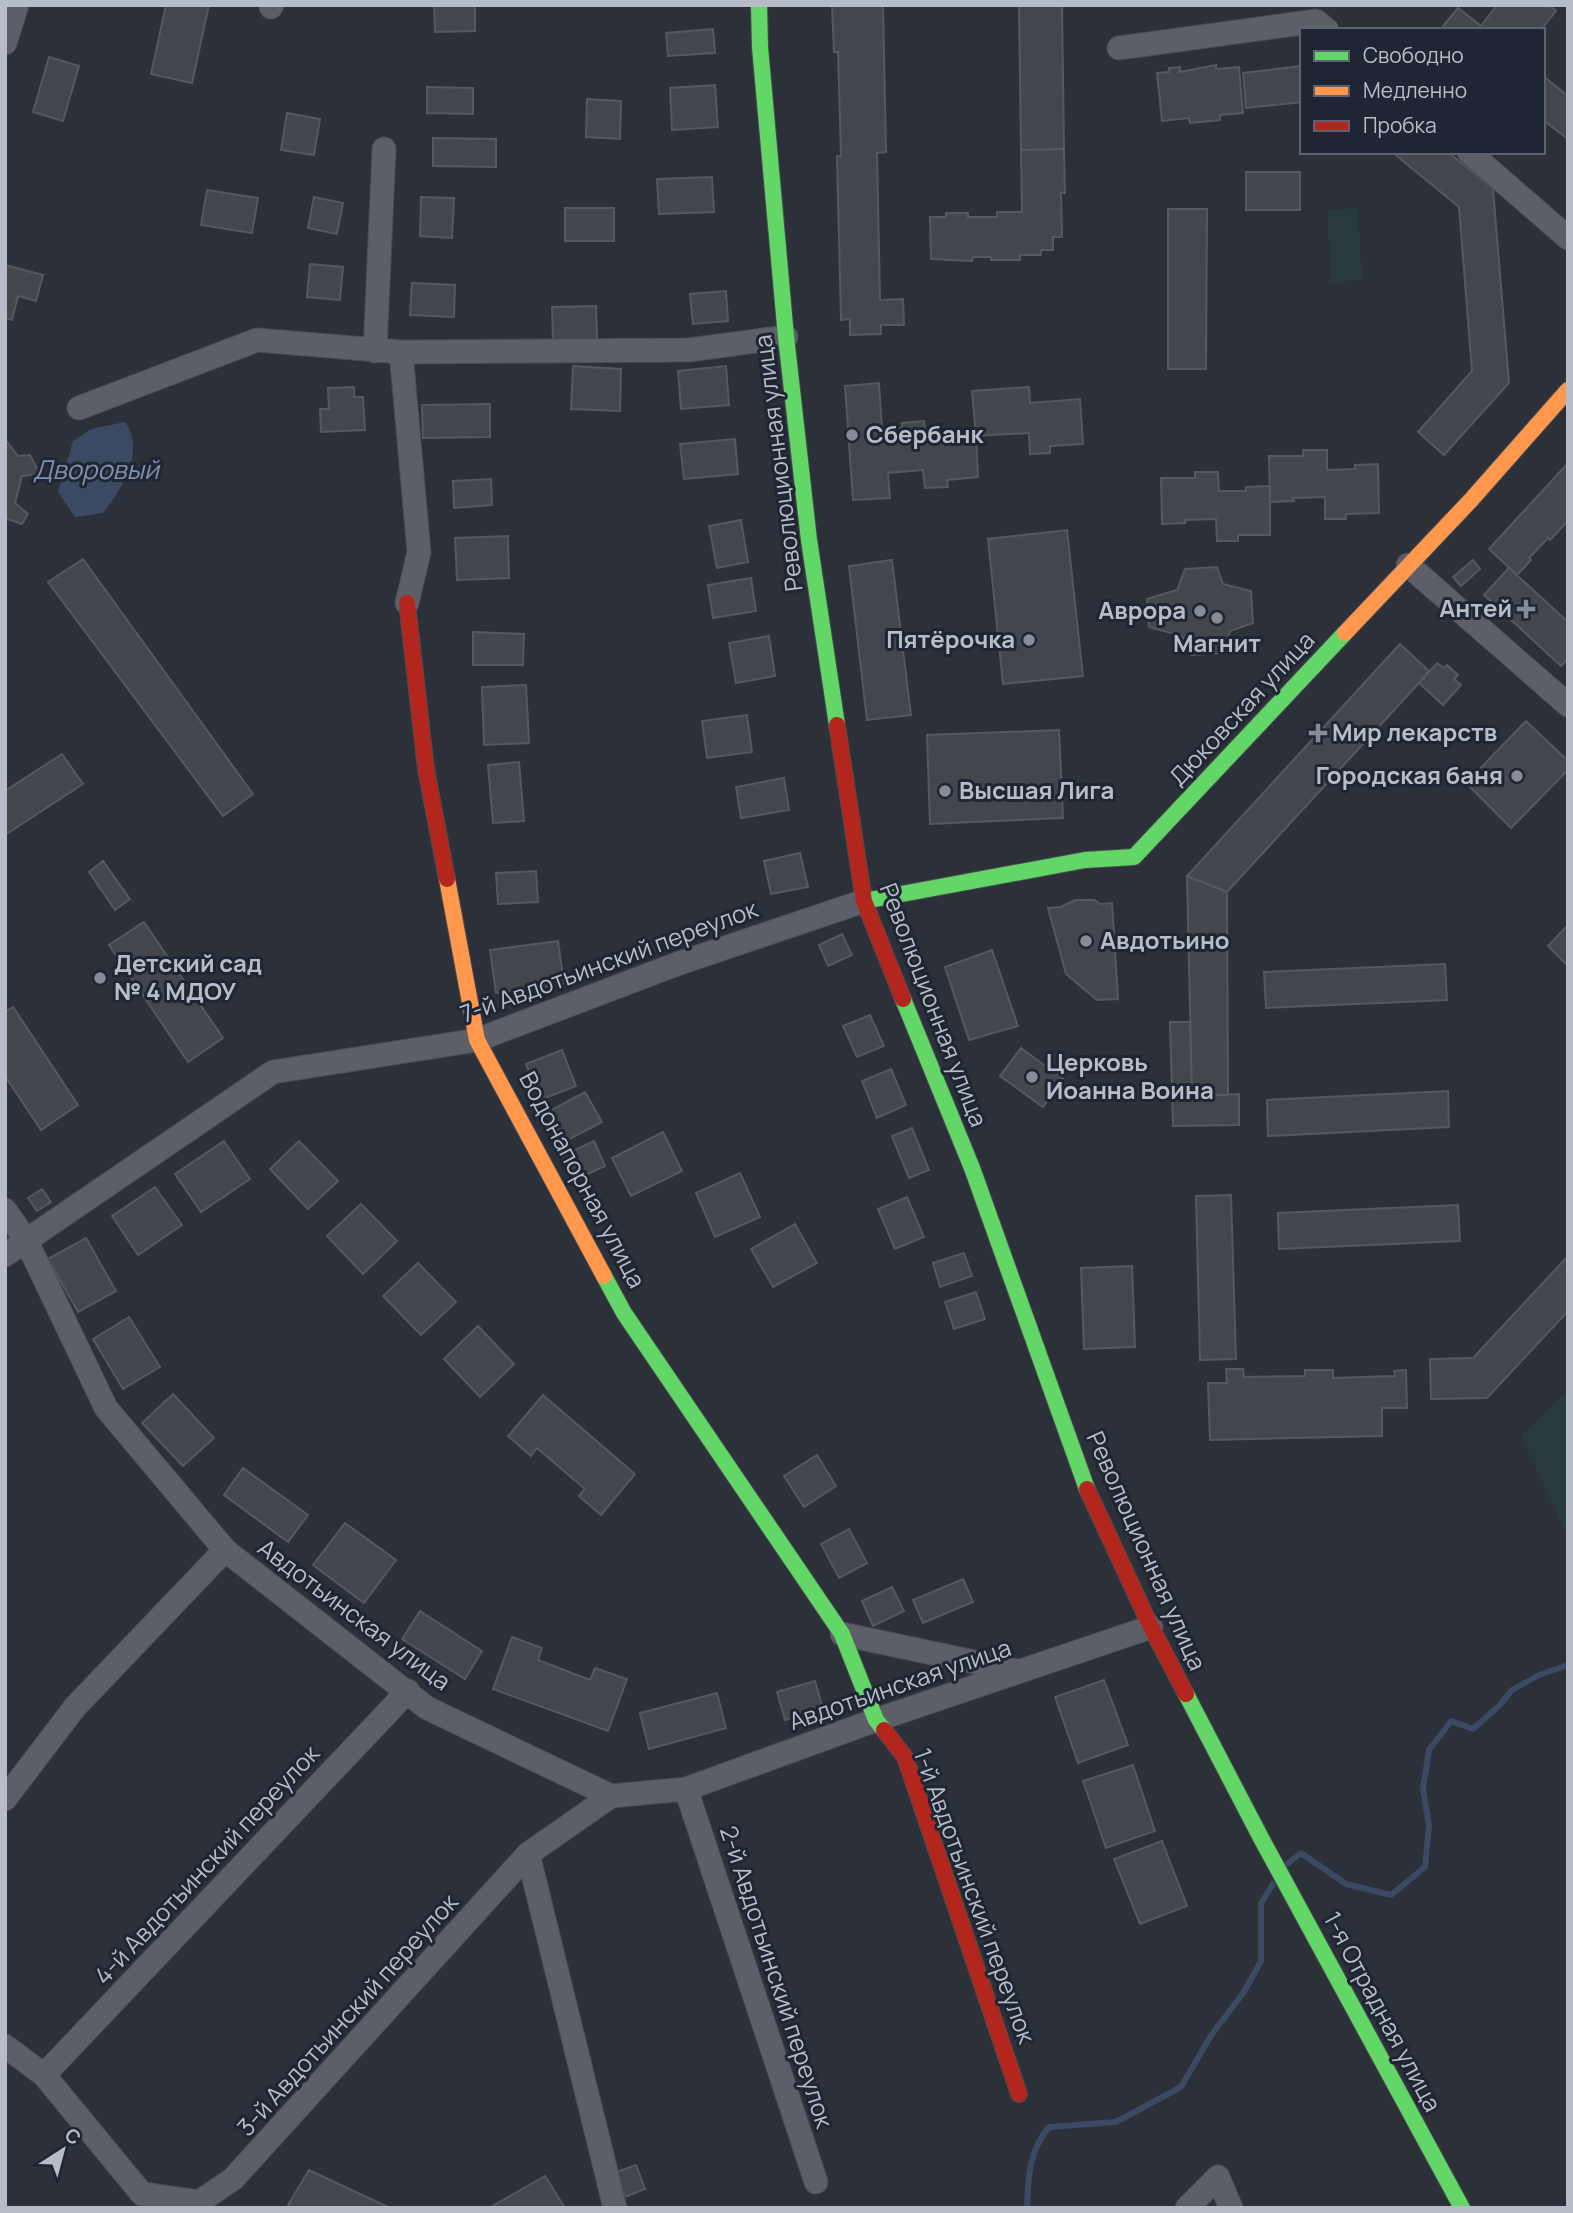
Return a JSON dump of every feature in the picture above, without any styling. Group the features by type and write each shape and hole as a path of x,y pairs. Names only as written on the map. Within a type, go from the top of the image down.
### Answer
{"street":[{"path":"5,43 17,5"},
{"name":"Революционная улица","path":"759,5 760,47 786,337 809,540 864,901 972,1168 1088,1491 1151,1627 1261,1838"},
{"path":"1119,48 1316,21 1325,28"},
{"path":"375,351 384,149"},
{"path":"1471,154 1568,238"},
{"path":"79,408 257,340 401,352 689,350 786,337"},
{"path":"401,352 419,552 407,603"},
{"name":"Дюковская улица","path":"864,901 1085,860 1134,857 1471,500 1568,390"},
{"path":"1408,565 1568,705"},
{"name":"Водонапорная улица","path":"407,603 426,769 477,1040 624,1313 842,1634 876,1720"},
{"name":"7-й Авдотьинский переулок","path":"5,1255 272,1072 477,1040 677,964 864,901"},
{"name":"Авдотьинская улица","path":"5,1210 26,1240 106,1408 225,1550 427,1708 611,1796 686,1789 876,1720 1151,1627"},
{"path":"5,1799 75,1707 225,1550"},
{"path":"842,1634 1020,1671"},
{"name":"4-й Авдотьинский переулок","path":"44,2075 408,1691"},
{"name":"1-й Авдотьинский переулок","path":"876,1720 905,1757 1019,2094"},
{"name":"2-й Авдотьинский переулок","path":"686,1789 816,2182"},
{"name":"3-й Авдотьинский переулок","path":"44,2075 142,2194 199,2202 233,2179 528,1854 611,1796"},
{"name":"1-я Отрадная улица","path":"1261,1838 1462,2208"},
{"path":"528,1854 615,2208"},
{"path":"5,2046 44,2075"},
{"path":"1187,2208 1218,2177 1231,2208"}],"shaded area":[{"path":"1358,208 1362,280 1331,282 1327,210"},
{"path":"1568,1390 1568,1536 1521,1436"}],"water":[{"name":"Дворовый","path":"125,422 133,445 124,481 103,513 75,517 58,492 73,441 91,429"}],"building":[{"path":"166,5 209,5 192,83 151,74"},
{"path":"434,5 475,5 475,31 435,32"},
{"path":"832,5 883,5 886,152 877,153 880,300 903,299 904,325 881,325 881,334 850,335 850,319 841,320 837,156 841,156 838,52 834,52"},
{"path":"1019,5 1062,5 1064,149 1021,150"},
{"path":"1497,5 1549,5 1556,11 1543,28 1442,28 1458,8 1481,26"},
{"path":"713,29 715,53 668,56 666,33"},
{"path":"49,57 79,66 63,121 33,112"},
{"path":"1216,65 1216,69 1239,67 1243,113 1220,115 1220,120 1190,123 1189,118 1162,121 1157,73 1169,72 1169,68 1180,67 1180,72"},
{"path":"1300,66 1300,102 1246,108 1243,73"},
{"path":"1545,78 1568,96 1568,139 1545,122"},
{"path":"715,85 718,127 672,130 670,88"},
{"path":"427,87 473,88 473,114 427,113"},
{"path":"587,99 621,101 620,139 586,137"},
{"path":"287,113 320,119 314,155 281,150"},
{"path":"433,138 496,139 496,167 433,166"},
{"path":"1064,149 1062,237 1053,237 1053,250 1041,250 1041,255 1020,255 1020,260 991,260 991,257 973,257 972,261 931,259 930,217 946,217 946,213 968,213 968,217 997,217 997,212 1022,212 1021,150"},
{"path":"1394,154 1450,154 1493,189 1509,383 1444,455 1418,432 1472,371 1459,207"},
{"path":"1246,172 1300,172 1300,210 1246,210"},
{"path":"712,177 714,212 659,214 657,179"},
{"path":"207,190 258,198 252,233 201,225"},
{"path":"314,197 343,203 337,234 308,228"},
{"path":"421,197 454,198 452,238 420,236"},
{"path":"565,208 614,208 614,241 565,241"},
{"path":"1168,209 1207,209 1206,369 1168,369"},
{"path":"310,264 343,267 340,300 307,297"},
{"path":"5,265 43,275 36,301 18,296 12,320 5,318"},
{"path":"412,283 455,285 454,317 410,315"},
{"path":"726,291 728,321 693,324 690,294"},
{"path":"596,306 597,339 553,340 552,307"},
{"path":"573,366 621,369 620,411 571,409"},
{"path":"726,366 729,405 681,409 678,371"},
{"path":"879,383 882,429 902,428 902,423 924,421 926,440 976,436 978,477 947,480 948,487 925,488 923,470 888,473 890,498 853,500 845,386"},
{"path":"354,387 354,397 363,397 365,430 321,432 320,409 329,409 328,388"},
{"path":"1029,387 1030,403 1080,399 1083,444 1050,446 1050,453 1030,454 1029,433 976,436 972,391"},
{"path":"490,404 490,437 423,438 422,405"},
{"path":"5,439 18,456 30,455 40,474 22,476 15,503 28,514 22,524 5,518"},
{"path":"735,439 738,474 684,479 680,444"},
{"path":"1303,450 1327,450 1327,470 1355,469 1355,465 1378,464 1379,513 1346,514 1346,519 1325,519 1325,497 1270,502 1269,456 1303,456"},
{"path":"1568,463 1568,521 1529,558 1531,560 1517,575 1489,549"},
{"path":"1195,472 1218,472 1219,491 1246,491 1246,487 1270,486 1270,535 1238,535 1238,541 1217,541 1216,519 1162,524 1161,478 1195,478"},
{"path":"491,479 492,505 454,508 453,481"},
{"path":"741,520 748,562 717,568 709,526"},
{"path":"1067,530 1083,676 1003,684 988,539"},
{"path":"508,536 509,578 457,580 455,538"},
{"path":"83,559 253,794 223,816 48,582"},
{"path":"892,560 911,715 867,720 849,566"},
{"path":"1473,560 1480,569 1461,586 1453,577"},
{"name":"Аврора","path":"1217,567 1223,584 1251,591 1253,623 1230,631 1223,653 1191,655 1182,636 1149,627 1147,599 1177,590 1185,569"},
{"name":"Антей","path":"1509,568 1568,622 1568,659 1561,666 1484,595"},
{"path":"751,578 756,611 713,618 708,585"},
{"path":"473,632 524,634 523,665 473,665"},
{"path":"769,636 775,676 736,683 729,643"},
{"path":"1400,644 1429,671 1419,683 1227,892 1187,876"},
{"path":"1437,663 1444,668 1447,665 1458,675 1454,679 1461,685 1443,705 1419,683"},
{"path":"526,685 529,743 484,745 482,687"},
{"path":"747,715 752,752 707,758 702,721"},
{"name":"Городская баня","path":"1526,721 1568,761 1568,770 1511,828 1466,783"},
{"path":"1059,730 1063,818 930,824 927,735"},
{"path":"62,754 83,784 5,835 5,791"},
{"path":"519,762 524,821 493,823 488,765"},
{"path":"784,778 789,810 741,818 736,787"},
{"path":"800,853 808,887 771,894 764,861"},
{"path":"103,861 130,899 115,910 89,872"},
{"path":"536,871 538,902 498,904 496,873"},
{"path":"1187,876 1227,892 1228,1095 1192,1096"},
{"name":"Авдотьино","path":"1075,900 1112,903 1118,999 1097,1000 1066,974 1048,908 1061,907"},
{"path":"144,922 223,1038 188,1062 109,945"},
{"path":"1568,925 1568,966 1548,946"},
{"path":"842,934 852,955 828,966 819,945"},
{"path":"558,941 564,984 496,993 490,950"},
{"path":"992,950 1018,1026 969,1040 945,967"},
{"path":"1445,964 1447,1000 1266,1008 1264,972"},
{"path":"13,1007 78,1105 41,1130 5,1076 5,1012"},
{"path":"870,1015 884,1046 857,1057 843,1026"},
{"path":"1170,1022 1190,1022 1192,1096 1239,1094 1239,1125 1173,1126"},
{"name":"Церковь Иоанна Воина","path":"1021,1048 1063,1079 1043,1107 1000,1076"},
{"path":"562,1050 576,1086 540,1100 526,1064"},
{"path":"891,1069 906,1105 877,1118 862,1081"},
{"path":"1448,1091 1449,1127 1268,1136 1267,1100"},
{"path":"585,1092 602,1122 564,1142 548,1112"},
{"path":"912,1128 929,1170 909,1178 892,1136"},
{"path":"663,1132 682,1171 631,1196 612,1158"},
{"path":"224,1141 250,1179 201,1212 175,1174"},
{"path":"299,1141 338,1181 308,1209 270,1169"},
{"path":"594,1141 605,1166 573,1181 562,1156"},
{"path":"740,1173 760,1217 715,1237 696,1193"},
{"path":"155,1187 182,1225 138,1255 112,1216"},
{"path":"42,1189 51,1202 37,1211 28,1198"},
{"path":"1231,1195 1236,1359 1200,1360 1196,1196"},
{"path":"907,1197 924,1237 895,1249 878,1209"},
{"path":"361,1204 397,1241 363,1274 327,1236"},
{"path":"1458,1205 1460,1241 1279,1249 1278,1213"},
{"path":"795,1224 817,1263 773,1287 751,1249"},
{"path":"86,1238 116,1291 78,1312 48,1259"},
{"path":"964,1253 972,1276 940,1287 933,1263"},
{"path":"1568,1256 1568,1311 1487,1398 1431,1399 1430,1359 1473,1358"},
{"path":"418,1263 456,1302 421,1335 383,1296"},
{"path":"1132,1266 1135,1347 1084,1349 1081,1268"},
{"path":"976,1292 985,1319 954,1329 945,1302"},
{"path":"129,1317 160,1367 123,1389 93,1339"},
{"path":"478,1326 514,1364 480,1397 444,1359"},
{"path":"1226,1369 1243,1369 1244,1377 1305,1376 1305,1370 1333,1370 1333,1378 1395,1376 1394,1371 1406,1370 1407,1408 1382,1408 1382,1436 1210,1440 1208,1383 1227,1383"},
{"path":"173,1394 214,1438 183,1466 142,1423"},
{"path":"543,1395 635,1474 601,1515 579,1496 585,1489 537,1448 531,1456 508,1436"},
{"path":"817,1455 836,1486 804,1507 784,1476"},
{"path":"243,1468 308,1515 288,1542 224,1495"},
{"path":"345,1523 396,1560 364,1603 313,1565"},
{"path":"849,1529 867,1563 839,1578 821,1544"},
{"path":"963,1579 973,1602 923,1623 913,1600"},
{"path":"892,1587 904,1611 873,1626 862,1601"},
{"path":"420,1611 482,1651 465,1679 402,1639"},
{"path":"512,1637 542,1648 538,1660 590,1680 595,1668 627,1679 608,1731 493,1689"},
{"path":"1104,1680 1128,1745 1078,1763 1055,1697"},
{"path":"815,1681 823,1709 785,1720 777,1692"},
{"path":"717,1693 726,1728 649,1749 640,1713"},
{"path":"1133,1765 1155,1831 1106,1848 1083,1781"},
{"path":"1162,1841 1187,1906 1140,1924 1114,1859"},
{"path":"636,2165 645,2189 625,2197 616,2172"},
{"path":"309,2170 390,2208 295,2208 288,2205"},
{"path":"545,2176 565,2208 489,2208"}],"waterway":[{"path":"1287,1864 1301,1853 1346,1884 1391,1895 1425,1867 1429,1826 1423,1789 1429,1750 1451,1721 1473,1729 1500,1705 1512,1690 1539,1675 1568,1665"},
{"path":"1027,2208 1029,2175 1034,2155 1049,2127 1116,2122 1181,2087 1212,2034 1244,1992 1261,1961 1261,1903 1273,1884"}],"traffic: fast":[{"path":"759,5 760,47 786,337 809,540 837,725"},
{"path":"864,901 1085,860 1134,857 1345,633"},
{"path":"903,999 972,1168 1087,1489"},
{"path":"604,1276 624,1313 842,1634 876,1720 884,1730"},
{"path":"1186,1694 1462,2208"}],"traffic: slow":[{"path":"1345,633 1471,500 1568,390"},
{"path":"447,879 477,1040 604,1276"}],"traffic: jam":[{"path":"407,603 426,769 447,879"},
{"path":"837,725 864,901 903,999"},
{"path":"1087,1489 1151,1627 1186,1694"},
{"path":"884,1730 905,1757 1019,2094"}],"place":[{"name":"Сбербанк","path":"852,435"},
{"name":"Антей","path":"1526,609"},
{"name":"Аврора","path":"1200,611"},
{"name":"Магнит","path":"1217,618"},
{"name":"Пятёрочка","path":"1029,640"},
{"name":"Мир лекарств","path":"1318,733"},
{"name":"Городская баня","path":"1517,776"},
{"name":"Высшая Лига","path":"945,791"},
{"name":"Авдотьино","path":"1086,941"},
{"name":"Детский сад № 4 МДОУ","path":"100,978"},
{"name":"Церковь Иоанна Воина","path":"1032,1077"}]}
